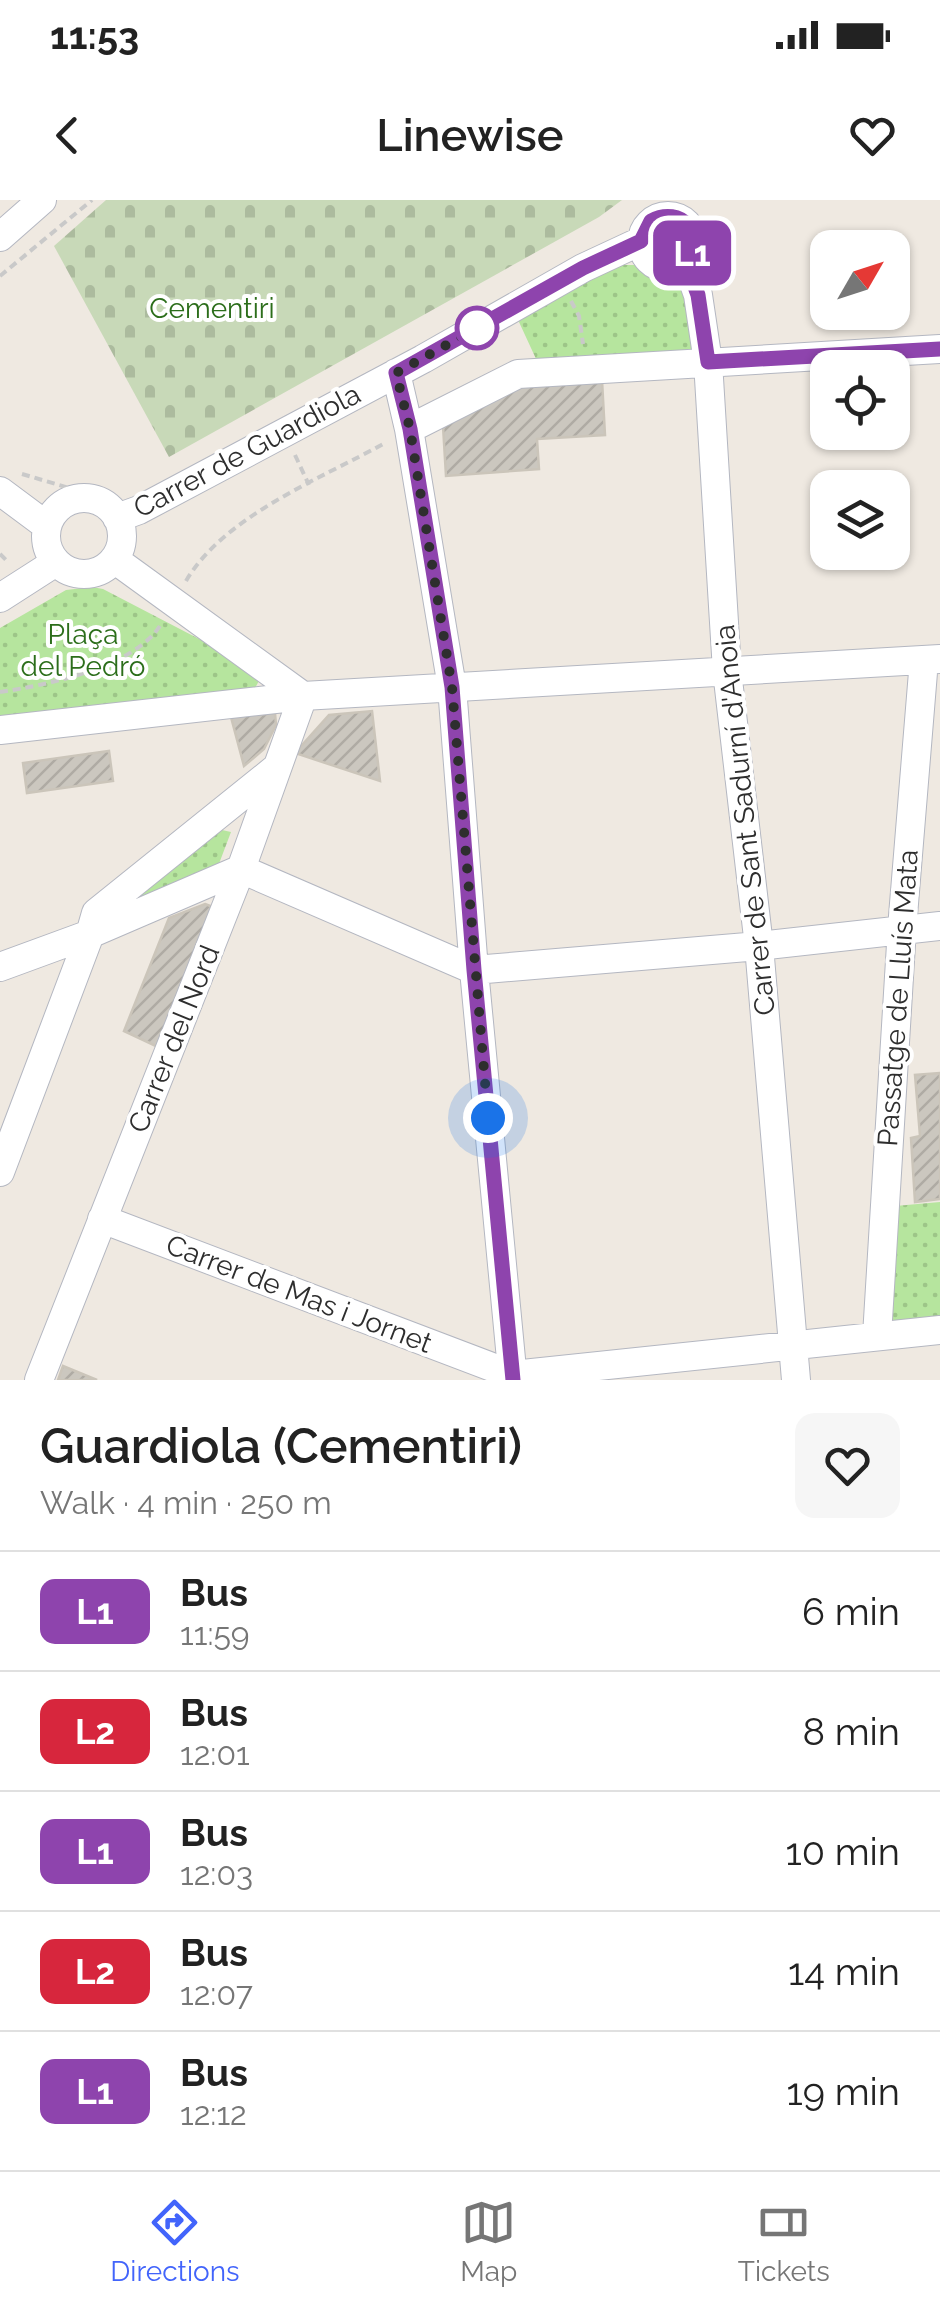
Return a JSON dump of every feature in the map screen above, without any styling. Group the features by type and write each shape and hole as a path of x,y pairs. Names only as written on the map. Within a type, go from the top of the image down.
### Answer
{"street":[{"path":"0,236 42,200"},
{"path":"685,209 694,238 686,262 670,268 653,264 642,250 641,241 651,221 685,209"},
{"name":"Carrer de Guardiola","path":"128,514 396,373 583,268 641,241"},
{"name":"Carrer de Sant Sadurní d'Anoia","path":"686,262 698,295 708,362 727,671 759,946 796,1380"},
{"path":"407,419 518,374 940,349"},
{"path":"396,373 452,687 513,1378"},
{"path":"11,483 47,526 49,551 67,570 92,573 114,558 128,514 98,501 73,500 61,505 47,526"},
{"path":"114,558 303,696"},
{"path":"0,598 56,562"},
{"path":"0,730 303,696 932,659"},
{"name":"Passatge de Lluís Mata","path":"877,1336 902,928 932,659"},
{"name":"Carrer del Nord","path":"39,1380 241,869 303,696"},
{"path":"0,1172 96,913 276,768"},
{"path":"212,818 230,824 240,838 241,869"},
{"path":"0,967 90,934 241,869 474,970 940,926"},
{"name":"Carrer de Mas i Jornet","path":"102,1219 513,1378 940,1330"}],"path":[{"path":"0,276 92,200"},
{"path":"0,692 44,686 128,654 152,639 197,562 240,523 407,419"},
{"path":"11,483 125,495 128,514"}],"green space":[{"name":"Cementiri","path":"106,200 622,200 599,217 169,457 54,246"},
{"path":"608,265 640,265 655,278 687,282 700,353 537,361 519,322 523,309"},
{"name":"Plaça del Pedró","path":"103,589 253,667 261,677 254,690 0,724 0,628 66,590"},
{"path":"213,828 231,832 217,869 133,907 127,893"},
{"path":"940,1202 940,1330 877,1336 884,1207"}],"building":[{"path":"602,380 605,435 537,439 539,469 446,476 443,426 521,384"},
{"path":"372,711 380,781 295,753 329,715"},
{"path":"275,713 276,725 264,749 244,766 231,717"},
{"path":"109,751 113,781 27,793 23,763"},
{"path":"205,904 213,907 158,1047 124,1031 169,918"},
{"path":"940,1073 940,1199 915,1202 911,1138 920,1136 915,1075"},
{"path":"63,1366 97,1380 58,1380"}],"bus line":[{"name":"L1","path":"513,1380 452,687 410,429 396,373 583,268 641,241 646,226 665,215 680,218 692,230 694,247 686,262 698,295 708,362 940,349"}],"route":[{"path":"477,328 396,373 410,429 452,687 488,1118"}]}
